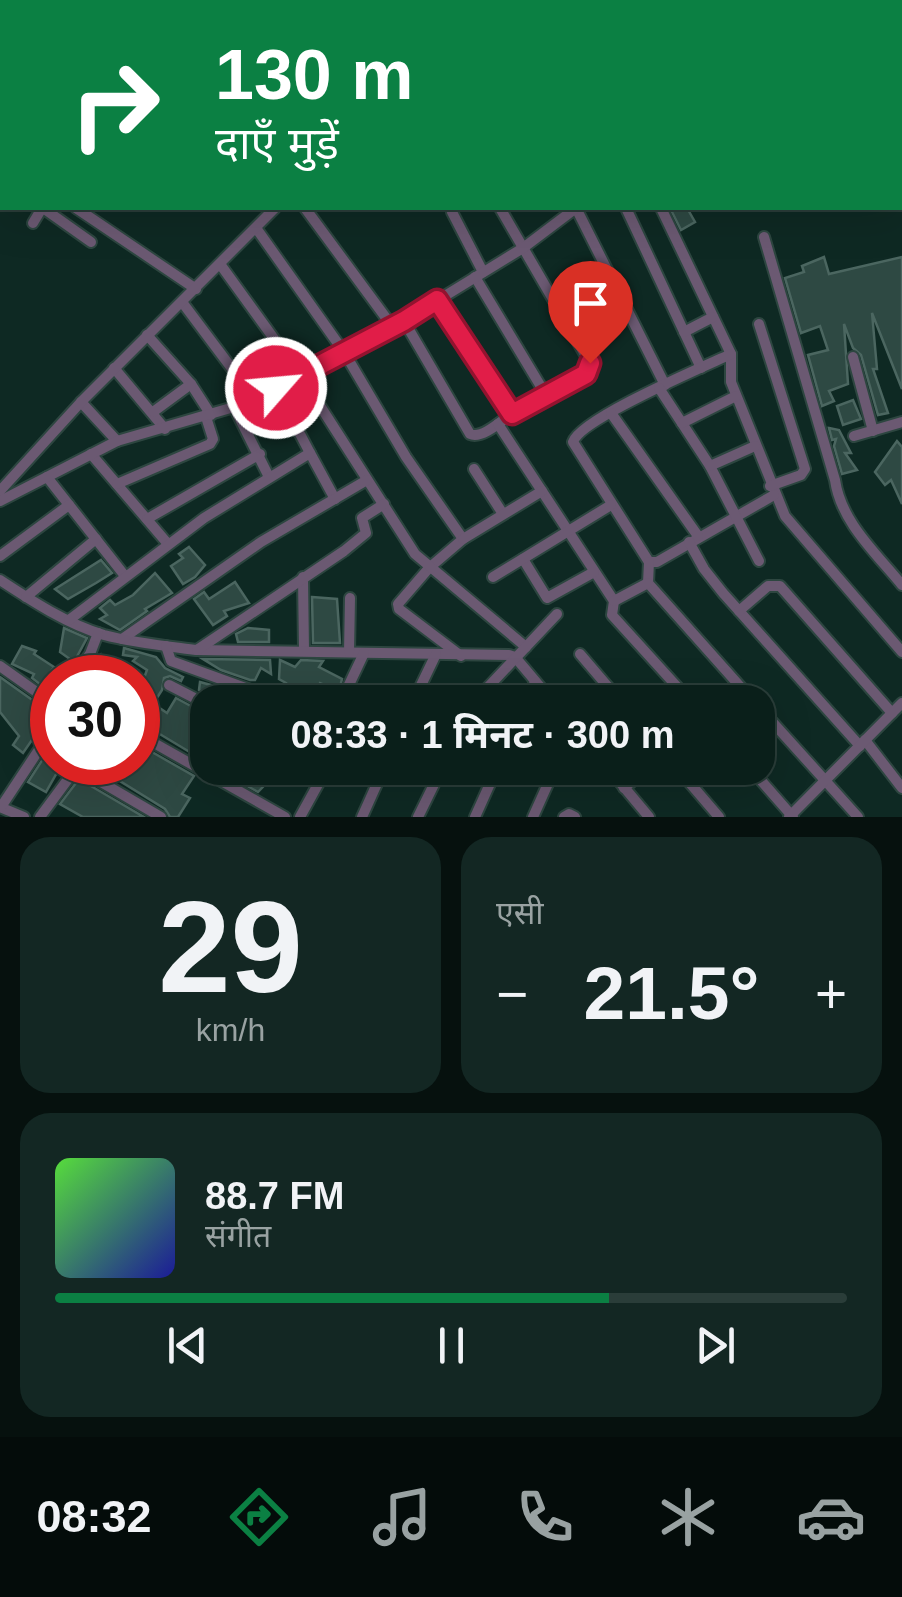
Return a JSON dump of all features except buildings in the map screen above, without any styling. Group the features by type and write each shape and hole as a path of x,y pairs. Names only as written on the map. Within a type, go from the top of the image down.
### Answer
{"street":[{"path":"33,223 41,210"},
{"path":"45,210 91,242"},
{"path":"79,210 196,289"},
{"path":"0,491 114,368 274,210"},
{"path":"306,210 392,326"},
{"path":"404,321 470,434 478,436 586,374 590,363 501,210"},
{"path":"577,210 662,386 710,466 759,561"},
{"path":"627,210 701,368"},
{"path":"661,210 731,354 731,382 772,491 800,536 902,652"},
{"path":"452,212 479,275 546,395"},
{"path":"0,501 117,441 209,416 301,376 404,321 523,248 564,212"},
{"path":"256,228 344,352 406,456 463,538"},
{"path":"764,237 838,497 845,514 902,585"},
{"path":"220,264 301,376 404,540 429,568 526,647"},
{"path":"437,300 512,414"},
{"path":"182,302 254,398"},
{"path":"684,332 713,317"},
{"path":"649,562 657,562 801,475 805,468 759,324"},
{"path":"117,484 210,444 213,439 209,416 191,384 147,335"},
{"path":"731,354 610,412 576,433 572,442 649,562 648,582 738,685"},
{"path":"853,357 873,431"},
{"path":"114,368 165,430"},
{"path":"154,412 191,384"},
{"path":"276,388 335,498"},
{"path":"682,423 736,396"},
{"path":"81,402 117,441"},
{"path":"234,407 269,478"},
{"path":"610,412 693,539 704,569 902,788"},
{"path":"854,436 902,422"},
{"path":"498,424 614,601 612,615 675,685"},
{"path":"710,466 755,446"},
{"path":"69,620 168,544 310,453"},
{"path":"91,454 168,544"},
{"path":"147,519 260,454"},
{"path":"474,470 503,514"},
{"path":"47,478 125,576"},
{"path":"122,639 261,542 367,480"},
{"path":"462,657 400,609 400,599 463,538 542,490"},
{"path":"197,650 364,536 362,518 384,504"},
{"path":"493,577 611,505"},
{"path":"0,556 69,506"},
{"path":"26,597 96,540"},
{"path":"524,559 547,598 594,572"},
{"path":"304,577 304,650"},
{"path":"0,580 98,633 166,646 197,650 515,657"},
{"path":"614,601 648,582"},
{"path":"740,611 768,586 780,586 892,713"},
{"path":"349,652 350,598"},
{"path":"489,685 557,614"},
{"path":"89,655 98,633"},
{"path":"166,646 171,660 238,685"},
{"path":"348,685 364,653"},
{"path":"421,685 436,654"},
{"path":"580,654 606,685"},
{"path":"515,657 538,685"},
{"path":"0,666 30,688"},
{"path":"169,685 190,696"},
{"path":"765,785 791,816 902,703"},
{"path":"775,725 858,817"},
{"path":"160,746 285,817"},
{"path":"21,816 0,807 30,763"},
{"path":"40,817 63,785"},
{"path":"110,785 161,817"},
{"path":"300,817 315,785"},
{"path":"362,817 376,785"},
{"path":"418,817 434,785"},
{"path":"476,817 490,785"},
{"path":"533,817 547,785"},
{"path":"622,785 649,817"},
{"path":"624,788 628,785"},
{"path":"692,785 719,817"},
{"path":"564,817 575,817"}],"route":[{"path":"276,388 437,300 512,414 586,374 590,363"}]}
